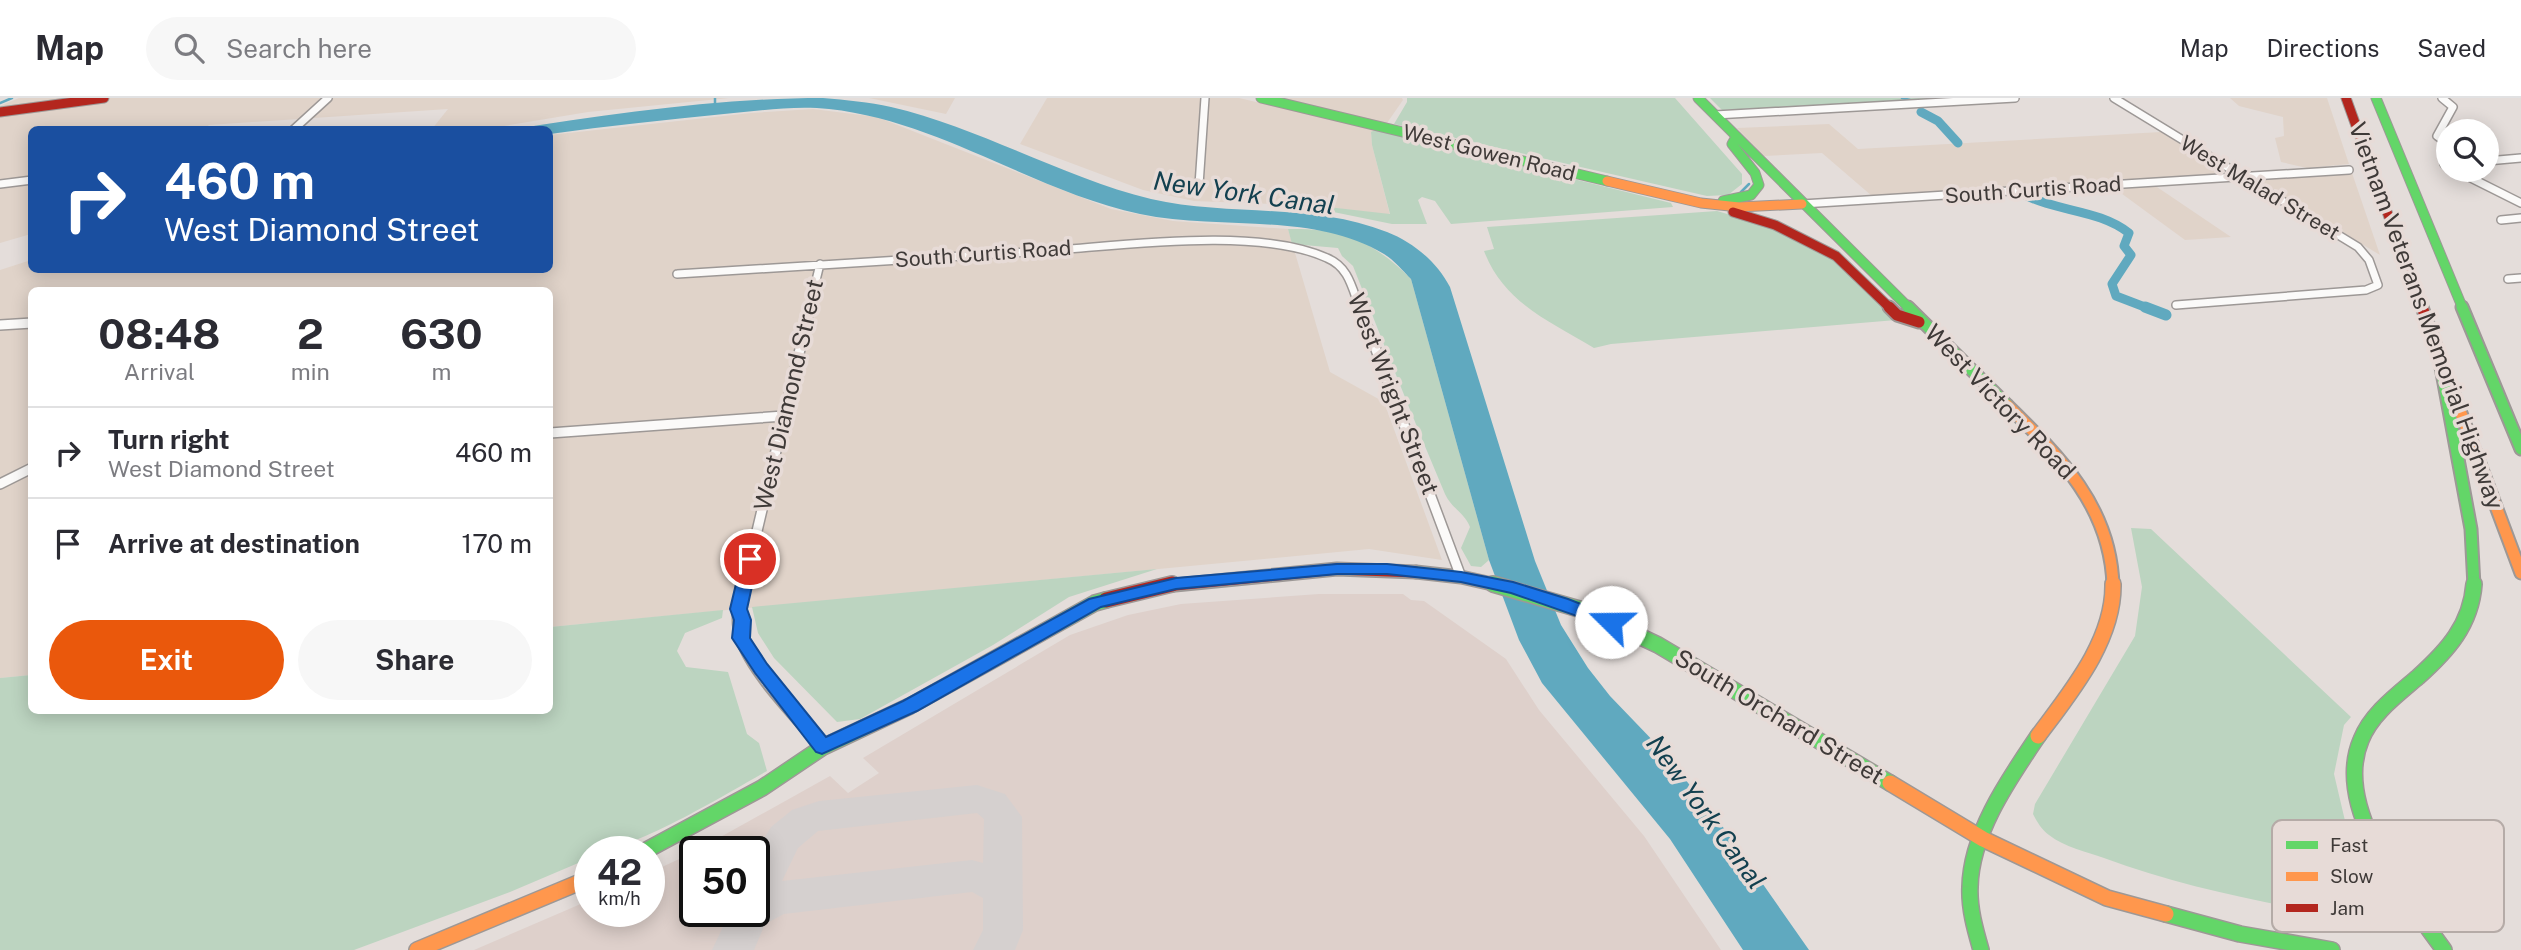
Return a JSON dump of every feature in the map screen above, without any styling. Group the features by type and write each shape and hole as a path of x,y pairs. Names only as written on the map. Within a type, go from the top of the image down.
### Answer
{"main road":[{"path":"0,112 51,102 104,98"},
{"name":"West Gowen Road","path":"1261,98 1717,205"},
{"name":"West Victory Road","path":"1698,98 2056,453 2084,488 2097,511 2112,557 2114,580 2109,621 2091,662 2001,791 1983,839"},
{"name":"Vietnam Veterans Memorial Highway","path":"2346,98 2521,573"},
{"name":"Vietnam Veterans Memorial Highway","path":"2376,98 2519,444"},
{"path":"1701,203 1730,200 1756,191 1759,180 1734,150 1732,144 1736,137"},
{"name":"South Curtis Road","path":"1717,205 1752,207 1802,204"},
{"path":"1717,205 1773,224 1817,245 1836,257 1897,315 1924,324"},
{"path":"2364,820 2355,796 2352,774 2355,747 2367,726 2445,652 2460,632 2476,587 2476,562 2438,351"},
{"name":"South Orchard Street","path":"665,840 762,788 822,747 910,706 1095,603 1176,583 1337,569 1387,569 1483,582 1548,598 1611,622 1658,645 1983,839 2107,898 2240,934 2332,950"},
{"path":"1981,950 1970,881 1983,839"},
{"path":"417,950 574,885"},
{"path":"2433,932 2444,950"}],"street":[{"path":"297,126 328,98"},
{"path":"1199,185 1205,98"},
{"path":"1715,115 2014,98"},
{"name":"West Malad Street","path":"2114,98 2365,254 2378,285 2366,290 2176,305"},
{"path":"2442,98 2453,107 2446,119"},
{"path":"2499,160 2521,158"},
{"name":"South Curtis Road","path":"1802,204 2348,170"},
{"path":"0,184 28,180"},
{"path":"2479,182 2521,203"},
{"path":"2501,220 2521,218"},
{"name":"South Curtis Road","path":"677,274 1163,243 1243,243 1290,247"},
{"name":"West Wright Street","path":"1290,247 1327,256 1346,271 1461,577"},
{"name":"West Diamond Street","path":"820,264 738,609 742,620 741,638 761,669 822,747"},
{"path":"2508,279 2521,278"},
{"path":"0,325 28,323"},
{"path":"553,433 784,416"},
{"path":"0,484 28,466"}],"shaded area":[{"path":"19,98 729,98 588,112 504,126 434,126 448,109 208,126 28,126 28,235 0,243 0,106"},
{"path":"869,98 955,98 946,114"},
{"path":"1047,98 1239,98 1277,107 1273,98 1402,98 1387,123 1371,133 1390,215 1319,206 1194,201 1143,190 1020,144"},
{"path":"2230,98 2327,98 2349,164 2307,168 2281,162 2275,138 2284,136 2283,117 2239,106"},
{"path":"813,109 877,117 1111,209 1173,221 1288,229 1330,372 1384,402 1442,560 1369,549 553,627 553,287 28,287 28,468 12,472 28,477 28,675 0,678 0,270 28,261 28,273 553,273 553,135 751,113"},
{"path":"1829,124 1858,149 2161,132 2227,174 1872,196 1822,153 1764,156 1737,128"},
{"path":"2352,173 2380,255 2254,179"},
{"path":"2154,185 2231,237 2185,240 2114,188"},
{"path":"1319,594 1403,594 1411,600 1424,601 1506,659 1539,710 1644,836 1721,950 474,950 574,907 574,927 665,927 665,866 679,859 679,927 770,927 770,836 722,836 830,776 848,793 879,773 863,758 1070,635 1128,615 1181,604"}],"green space":[{"path":"1407,98 1675,98 1742,174 1742,184 1728,195 1707,196 1394,124"},
{"path":"1710,98 1955,98 1722,110"},
{"path":"1375,130 1671,203 1673,207 1451,224 1435,201 1422,197 1418,200 1427,224 1392,224 1309,207 1390,214 1372,145 1371,132"},
{"path":"1717,211 1795,236 1830,257 1896,320 1611,344 1594,348 1545,319 1516,297 1503,284 1484,251 1494,249 1487,227"},
{"path":"1288,229 1325,231 1356,239 1383,255 1411,279 1489,560 1481,567 1471,566 1461,548 1470,527 1445,494 1353,266 1338,248 1292,244"},
{"path":"2131,528 2151,529 2351,717 2344,725 2334,774 2345,820 2272,820 2272,904 2167,879 2069,846 2044,831 2033,814 2035,804 2135,636 2142,587"},
{"path":"1157,569 1069,597 993,645 860,719 837,722 774,658 758,633 752,607"},
{"path":"723,610 722,618 685,633 677,651 686,667 728,672 747,734 759,743 767,771 644,836 574,836 574,865 510,892 354,950 0,950 0,678 28,675 28,714 553,714 553,627"}],"water":[{"name":"New York Canal","path":"823,98 883,105 957,127 1086,179 1151,199 1210,208 1329,217 1387,232 1406,241 1423,254 1438,269 1450,287 1535,561 1561,625 1588,668 1610,696 1659,747 1718,820 1809,950 1743,950 1670,839 1542,683 1519,640 1489,560 1411,279 1395,262 1356,241 1326,232 1140,214 1062,190 909,127 870,116 829,109 763,110 553,134 553,126 537,126 705,104"}],"waterway":[{"path":"0,103 12,98"},
{"path":"715,98 715,104"},
{"path":"1902,98 1910,100"},
{"path":"1921,112 1938,121 1958,143"},
{"path":"1741,192 1749,184"},
{"path":"2023,194 2104,219 2129,233 2124,246 2131,255 2112,284 2116,296 2150,309"},
{"path":"2145,307 2166,315"}],"taxiway":[{"path":"770,861 784,837 805,821 819,816 977,799 992,804 1003,817 1003,895"},
{"path":"770,902 781,898 972,876 995,883 1003,895"},
{"path":"994,950 1003,930 1003,895"},
{"path":"733,950 743,927"}],"traffic: fast":[{"path":"1261,98 1607,181"},
{"path":"1698,98 2007,405"},
{"path":"2376,98 2521,449"},
{"path":"1723,201 1751,195 1759,185 1755,173 1732,144 1736,137"},
{"path":"2364,820 2356,794 2354,766 2360,741 2374,719 2452,643 2466,621 2473,592 2473,545 2438,351"},
{"path":"1416,572 1461,577 1512,588 1586,611 1658,645 1890,783"},
{"path":"665,840 762,788 823,747 910,706 1095,603 1106,600"},
{"path":"1981,950 1970,898 1973,863 1996,805 2038,736"},
{"path":"2166,914 2240,934 2332,950"},
{"path":"2431,932 2444,950"}],"traffic: slow":[{"path":"1607,181 1701,203 1739,207 1802,204"},
{"path":"2453,392 2521,573"},
{"path":"2007,405 2074,477 2105,531 2112,561 2113,592 2099,641 2076,684 2038,736"},
{"path":"1890,783 1983,839 2107,898 2166,914"},
{"path":"417,950 574,885"}],"traffic: jam":[{"path":"0,112 104,98"},
{"path":"2346,98 2441,360"},
{"path":"1733,212 1775,225 1836,256 1897,315 1919,322"},
{"path":"1106,600 1176,583 1337,569 1416,572"}],"route":[{"path":"750,559 738,609 742,620 741,638 761,669 822,747 947,687 1022,642 1095,603 1176,583 1337,569 1387,569 1461,577 1513,588 1586,611 1611,622"}]}
